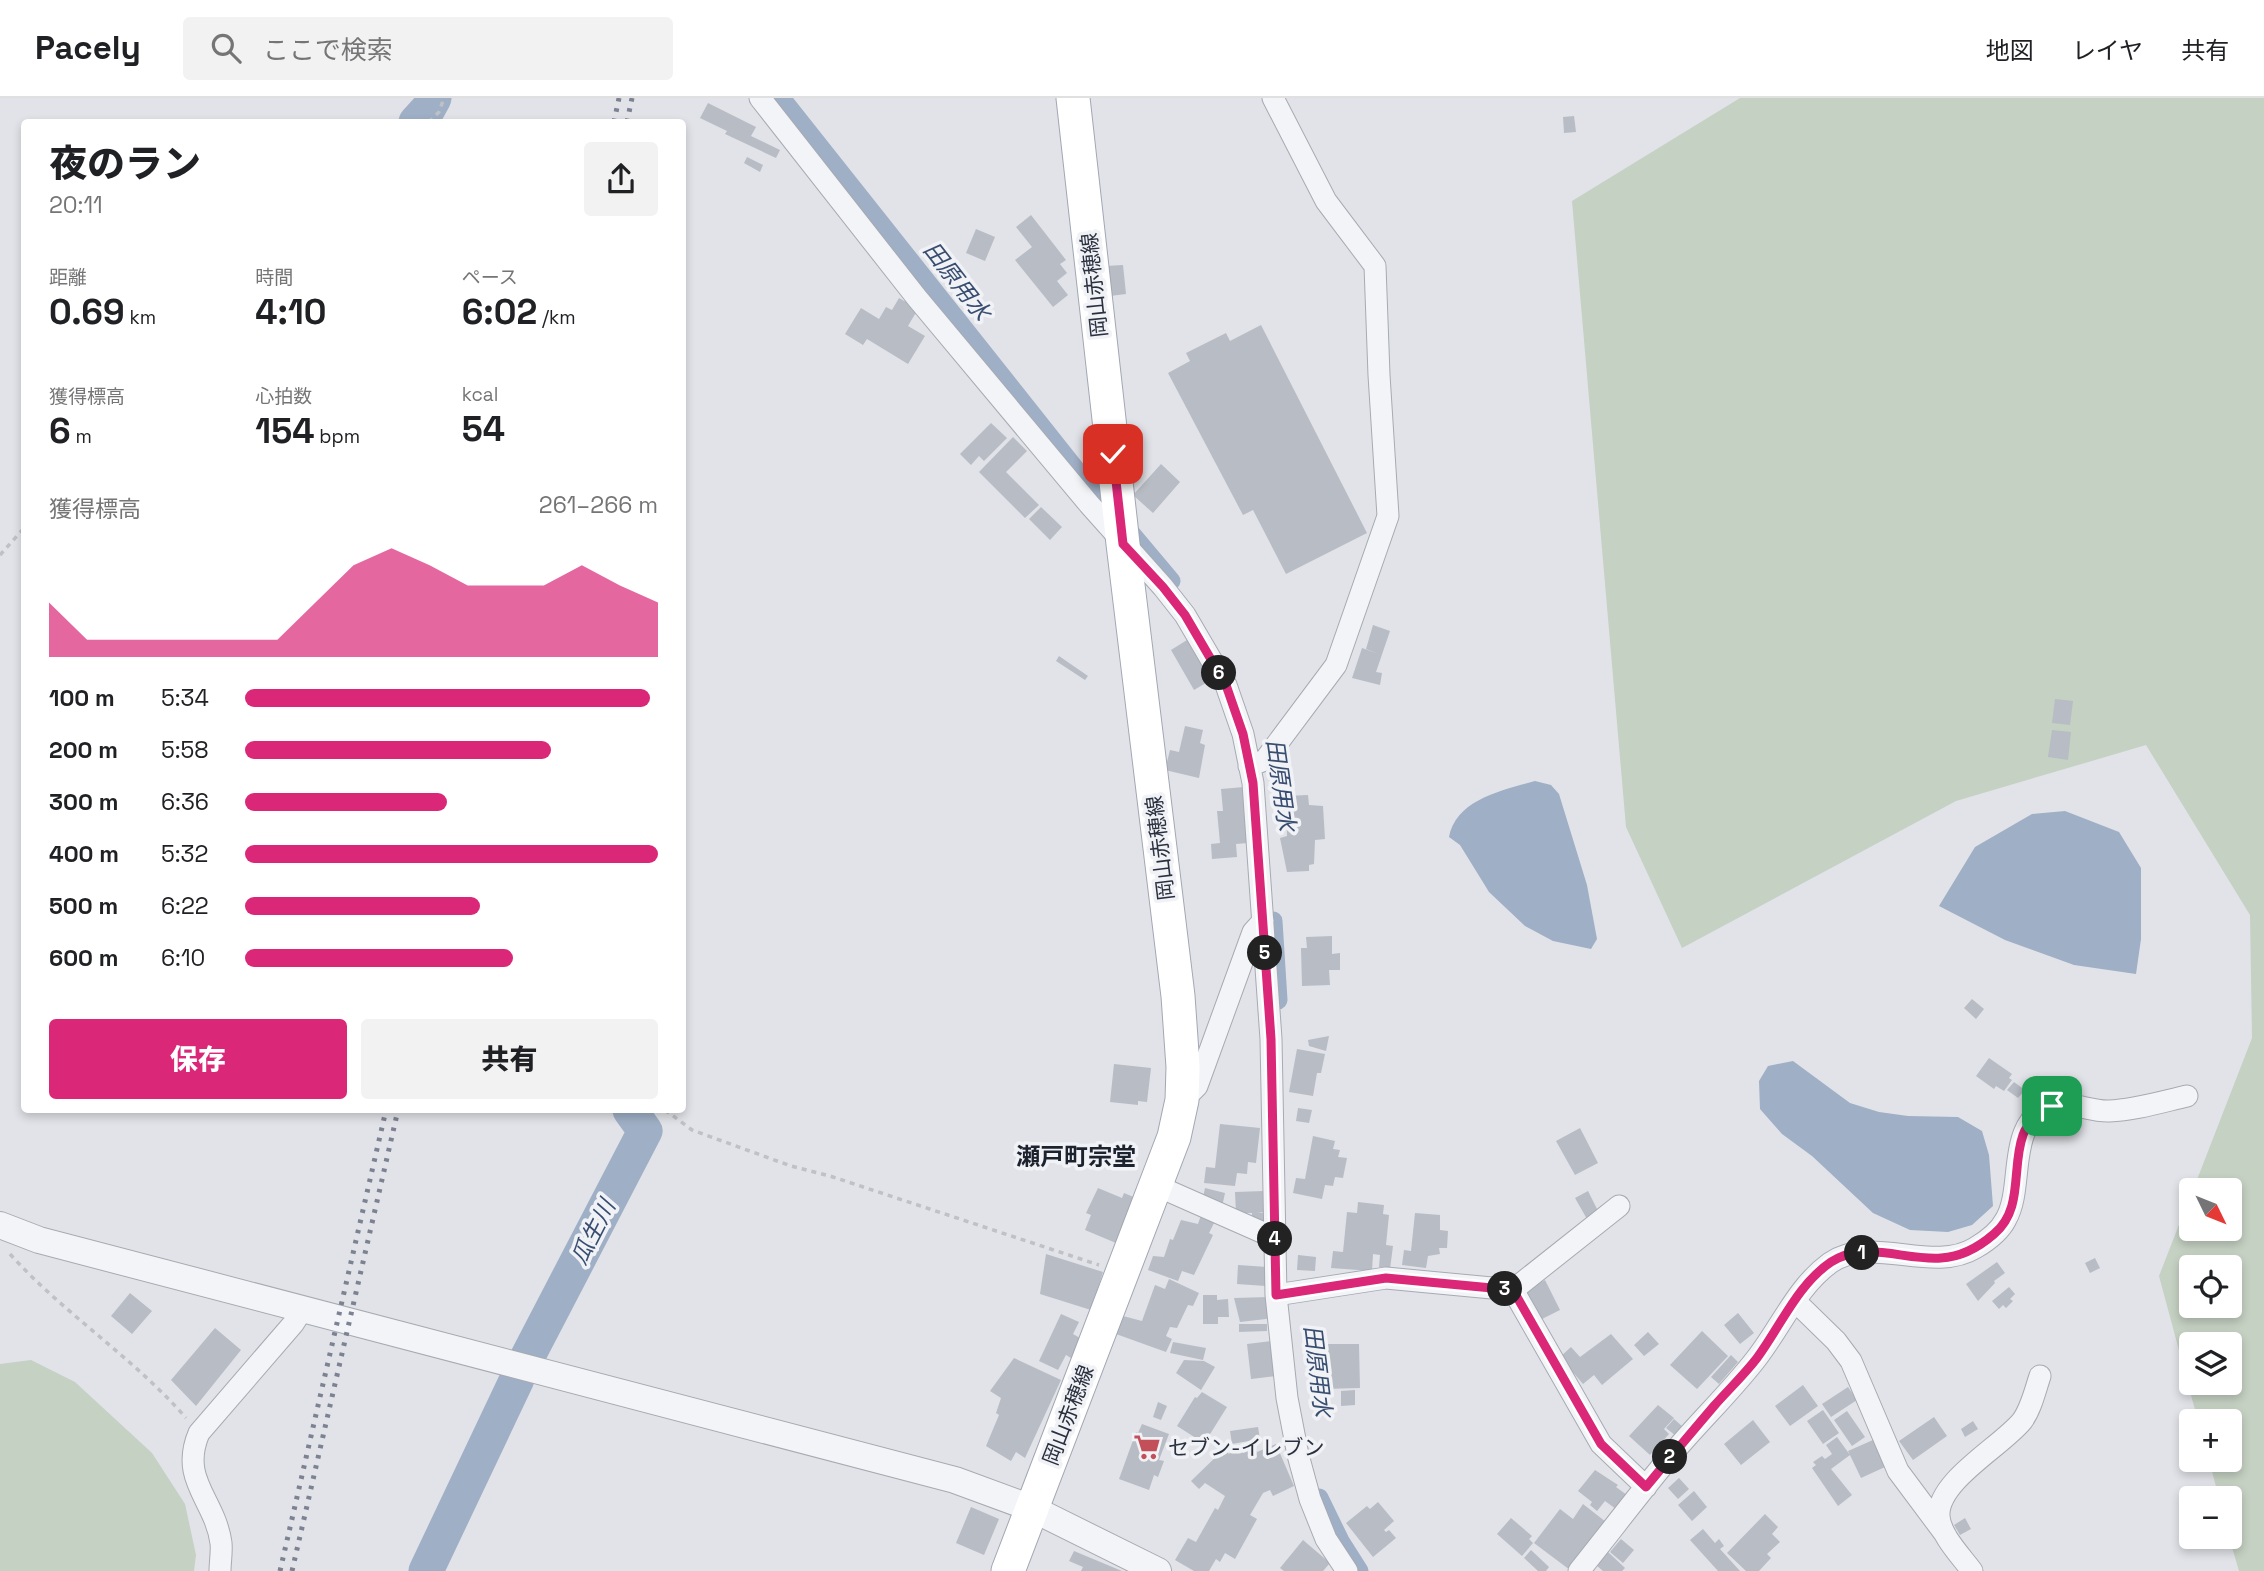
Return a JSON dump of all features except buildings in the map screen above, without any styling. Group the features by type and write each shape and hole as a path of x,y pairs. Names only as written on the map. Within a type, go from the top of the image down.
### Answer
{"main road":[{"name":"岡山赤穂線","path":"1008,1571 1174,1137 1182,1101 1183,1067 1178,996 1123,544 1073,98"}],"street":[{"path":"760,98 917,298 1185,615 1226,685 1256,764"},
{"path":"1273,98 1326,201 1375,266 1388,516 1336,665 1256,764 1253,783 1271,1039 1275,1235 1283,1294 1287,1398 1310,1499 1326,1539 1347,1571"},
{"path":"1182,1101 1196,1086 1253,932 1263,921"},
{"path":"1579,1571 1646,1487 1756,1359 1805,1287 1831,1262 1849,1254 1874,1252 1942,1258 1973,1249 1996,1233 2006,1219 2016,1191 2017,1165 2023,1133 2037,1115 2052,1106 2105,1112 2128,1110 2187,1097"},
{"path":"1155,1185 1266,1234 1275,1235"},
{"path":"1283,1294 1386,1278 1513,1290 1619,1206"},
{"path":"0,1225 39,1240 955,1480 1031,1508 1158,1571"},
{"path":"1513,1290 1601,1444 1646,1487"},
{"path":"1795,1301 1836,1341 1851,1361 1898,1471 1972,1571"},
{"path":"220,1571 221,1543 212,1515 192,1472 191,1450 199,1433 302,1310"},
{"path":"1945,1534 1939,1515 1944,1496 1957,1478 2008,1436 2024,1419 2040,1376"}],"path":[{"path":"432,119 439,112 444,98"},
{"path":"0,555 21,531"},
{"path":"668,1113 692,1130 791,1166 830,1176 1122,1273"},
{"path":"8,1253 33,1280 172,1402 199,1433"}],"green space":[{"path":"1740,98 2264,98 2264,1571 2239,1571 2233,1549 2242,1549 2242,1486 2216,1486 2212,1472 2242,1472 2242,1409 2195,1409 2191,1395 2242,1395 2242,1332 2179,1332 2179,1350 2159,1276 2179,1225 2179,1241 2242,1241 2242,1178 2198,1178 2252,1038 2250,915 2146,745 1956,801 1682,948 1626,827 1572,201"},
{"path":"31,1360 75,1382 152,1453 185,1504 196,1555 194,1571 0,1571 0,1364"}],"water":[{"path":"1535,781 1551,785 1559,794 1587,885 1597,939 1591,949 1553,941 1525,926 1489,892 1460,845 1449,837 1453,824 1471,805 1496,793"},
{"path":"2065,811 2119,832 2141,868 2141,939 2136,974 2074,965 2005,940 1939,906 1975,847 2032,814"},
{"path":"1793,1061 1850,1103 1879,1112 1908,1116 1958,1117 1982,1131 1989,1155 1993,1206 1972,1225 1948,1232 1910,1230 1873,1213 1812,1156 1782,1134 1760,1109 1759,1081 1768,1066"}],"waterway":[{"name":"瓜生川","path":"419,119 434,98"},
{"name":"田原用水","path":"781,98 1095,494"},
{"name":"田原用水","path":"1129,531 1171,581"},
{"name":"田原用水","path":"1273,921 1278,1000"},
{"name":"瓜生川","path":"528,1356 645,1131 632,1113"},
{"name":"瓜生川","path":"426,1571 517,1379"},
{"name":"田原用水","path":"1319,1498 1340,1541 1359,1571"}],"railway":[{"path":"615,119 619,98"},
{"path":"628,119 632,98"},
{"path":"280,1571 385,1113"},
{"path":"292,1571 397,1113"}],"place":[{"name":"セブン-イレブン","path":"1147,1447"}],"district":[{"name":"瀬戸町宗堂","path":"1076,1156"}],"route":[{"path":"1113,454 1123,544 1185,615 1226,685 1243,734 1253,783 1271,1039 1276,1295 1386,1278 1513,1290 1601,1444 1646,1487 1756,1359 1805,1287 1831,1262 1849,1254 1874,1252 1942,1258 1973,1249 1996,1233 2006,1219 2016,1191 2017,1165 2023,1133 2037,1115 2052,1106"}]}
